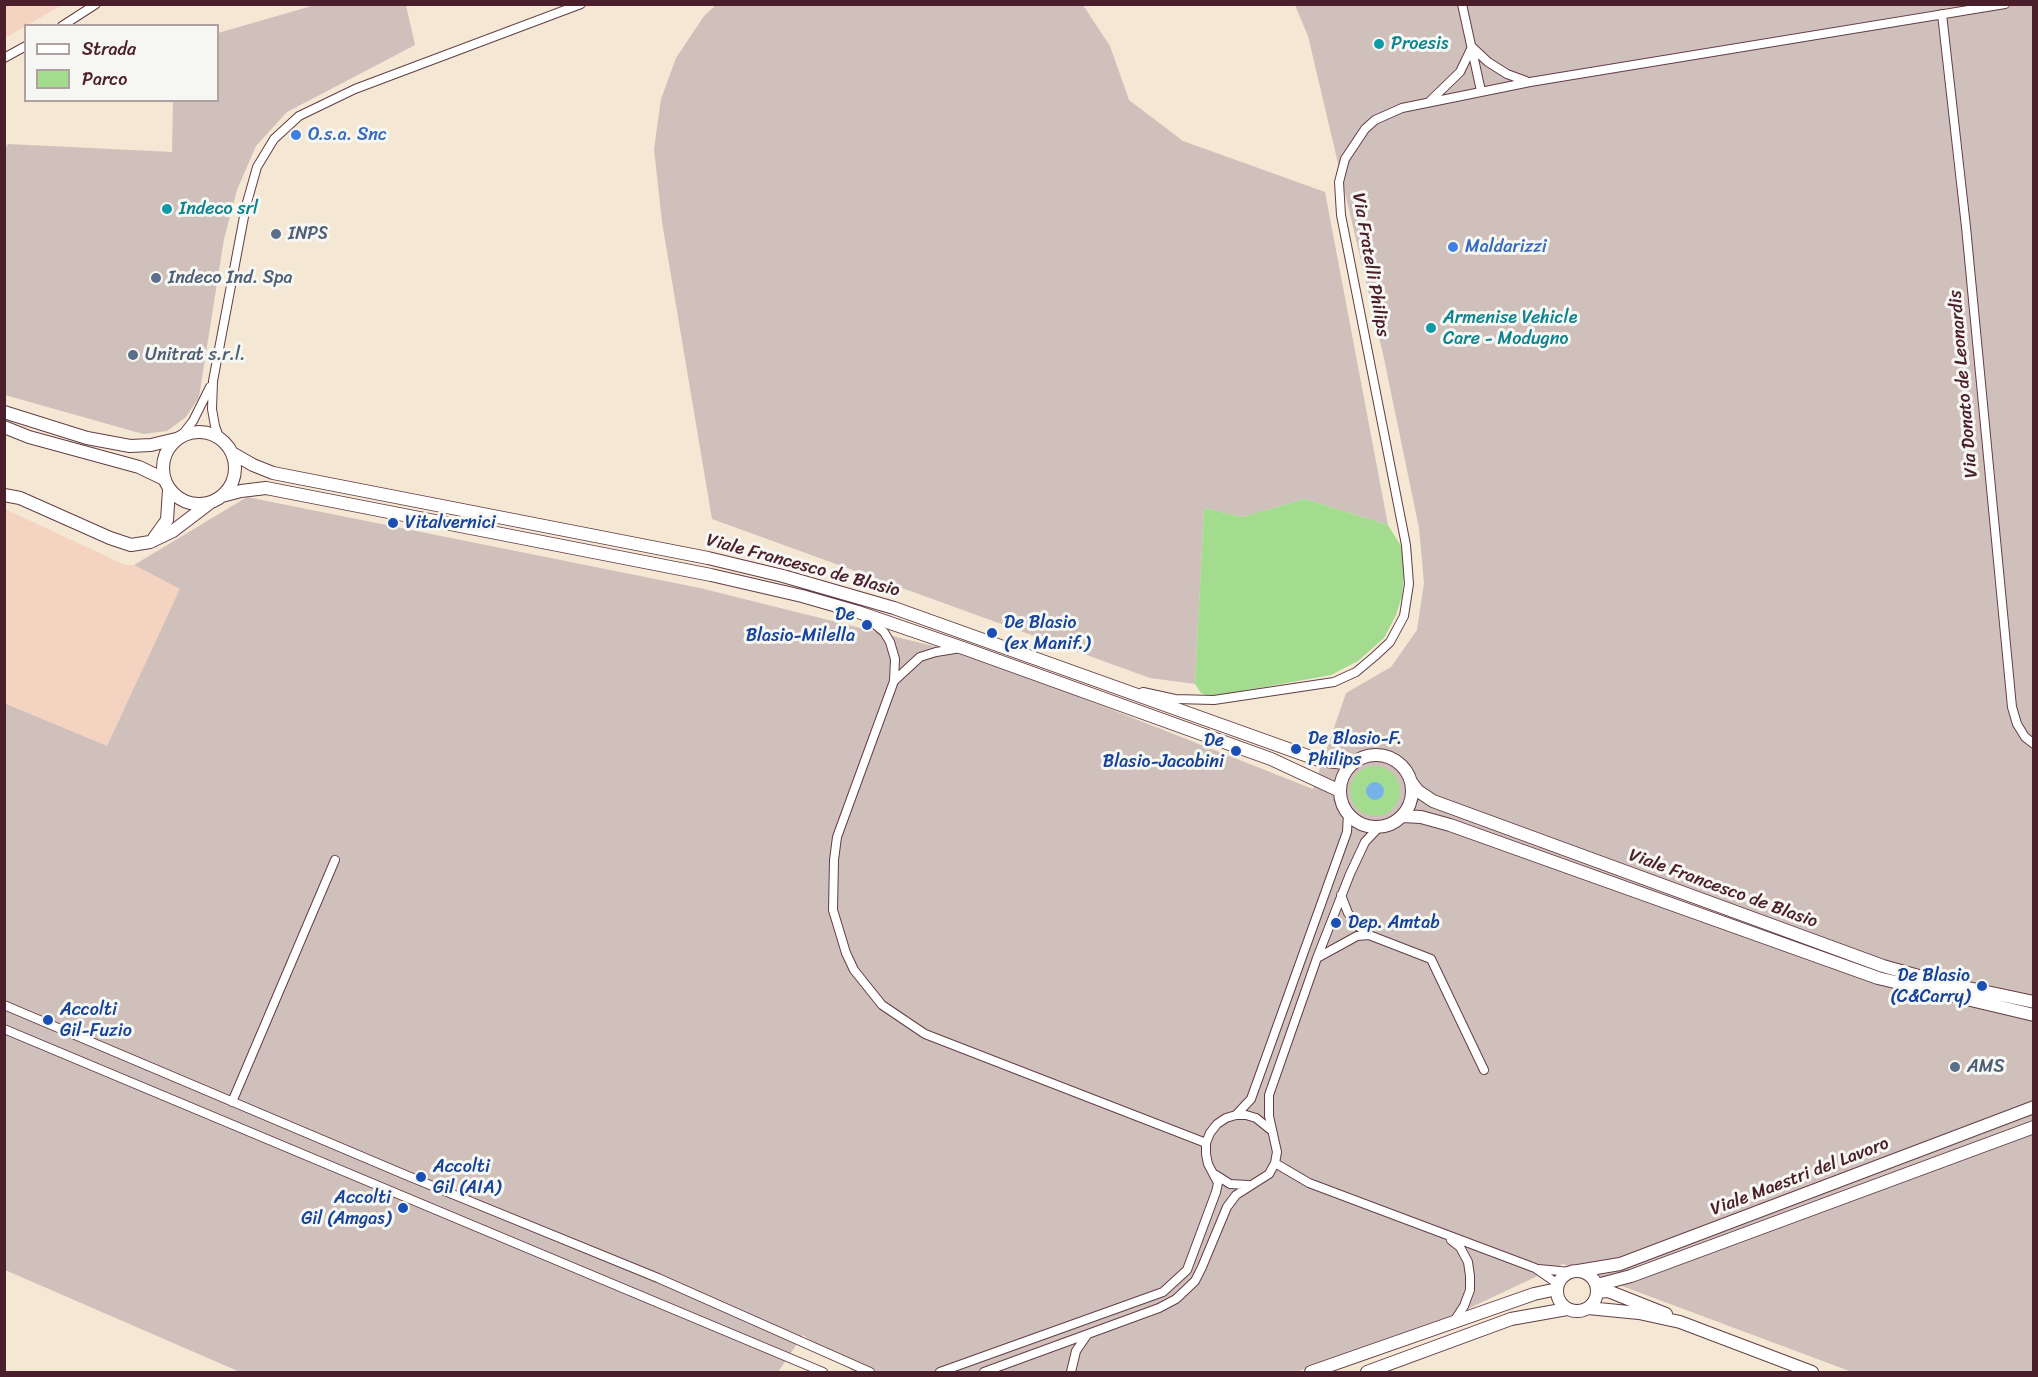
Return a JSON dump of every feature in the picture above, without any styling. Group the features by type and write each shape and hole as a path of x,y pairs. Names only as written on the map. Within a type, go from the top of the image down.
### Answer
{"street":[{"path":"65,24 96,4"},
{"path":"4,495 20,498 131,545 150,542 173,531 229,488 234,477 235,464 232,453 219,437 214,426 213,381 246,206 257,167 274,139 299,116 355,89 582,4"},
{"path":"1462,4 1481,91"},
{"name":"Via Fratelli Philips","path":"1095,681 1175,699 1236,698 1334,682 1356,672 1390,642 1404,616 1409,584 1406,545 1341,215 1339,182 1345,159 1365,129 1375,120 1402,108 1481,91 2006,4"},
{"name":"Via Donato de Leonardis","path":"1942,14 1966,227 2012,707 2017,724 2034,744"},
{"path":"4,58 24,47"},
{"path":"1472,47 1488,62 1507,74 1530,82"},
{"path":"1429,102 1460,72 1472,47"},
{"path":"150,542 168,520 164,457 167,449 179,437 203,403 213,381"},
{"path":"4,412 87,438 130,446 151,445 200,432 219,437"},
{"path":"4,427 28,437 140,467 167,484 178,498 189,503 198,504 216,499"},
{"name":"Viale Francesco de Blasio","path":"232,453 273,473 708,558 783,576 894,609 1319,760 1352,764"},
{"name":"Viale Francesco de Blasio","path":"216,499 241,491 267,488 749,583 858,612 963,648 1271,759 1340,791"},
{"path":"858,612 884,632 895,658 894,681 837,837 833,910 846,953 854,970 882,1005 925,1034 1206,1143"},
{"path":"894,681 920,657 963,648"},
{"path":"1371,755 1381,755 1400,764 1411,782 1412,794 1409,806 1402,816 1379,827 1367,826 1348,814 1342,803 1340,791 1341,781 1352,764 1371,755"},
{"name":"Viale Francesco de Blasio","path":"1411,782 1418,791 1432,801 1883,966 1941,982 2034,1002"},
{"path":"1236,1115 1251,1099 1347,832 1348,814"},
{"name":"Viale Francesco de Blasio","path":"1402,816 1421,817 1450,825 1878,978 2034,1015"},
{"path":"1271,1131 1269,1095 1317,958 1341,895 1365,842 1379,827"},
{"path":"232,1102 334,861"},
{"path":"1341,895 1348,913 1369,935 1431,959 1484,1070"},
{"path":"1317,958 1357,936 1369,935"},
{"path":"4,1005 649,1275 870,1372"},
{"path":"4,1029 823,1372"},
{"name":"Viale Maestri del Lavoro","path":"1574,1271 1620,1264 2034,1107"},
{"path":"940,1372 1163,1292 1187,1270 1216,1192 1218,1183 1208,1164 1206,1154 1206,1143 1210,1133 1217,1124 1236,1115 1256,1118 1271,1131 1276,1141 1275,1164 1260,1181 1249,1185 1236,1195 1227,1207 1195,1281 1176,1299 1159,1308 984,1372"},
{"name":"Viale Maestri del Lavoro","path":"1597,1288 2034,1127"},
{"path":"1275,1164 1309,1183 1535,1268 1574,1271 1589,1275 1597,1288 1596,1298 1588,1308"},
{"path":"1214,1173 1230,1184 1249,1185"},
{"path":"1444,1234 1460,1247 1468,1262 1470,1276 1470,1290 1464,1306 1453,1323"},
{"path":"1535,1268 1558,1286"},
{"path":"1567,1309 1559,1300 1558,1286 1561,1279 1574,1271"},
{"path":"1311,1372 1558,1286"},
{"path":"1597,1288 1661,1311 1680,1322"},
{"path":"1367,1372 1511,1319 1567,1309 1578,1311 1588,1308 1639,1313 1680,1322 1812,1372"},
{"path":"1071,1372 1076,1351 1087,1334"}],"shaded area":[{"path":"5,4 62,4 29,24 24,24 24,27 5,38"},
{"path":"315,5 406,5 415,45 287,112 256,146 237,190 224,239 199,397 186,417 167,431 143,434 5,395 4,151 8,144 172,152 173,102 219,102 219,33"},
{"path":"716,5 1083,5 1110,46 1129,100 1183,141 1325,192 1388,525 1305,499 1242,517 1204,508 1195,684 1150,678 712,519 662,222 654,149 661,99 676,58 704,16"},
{"path":"1295,5 2033,5 2033,1372 1852,1372 1563,1264 1459,1313 1296,1372 854,1372 803,1335 778,1372 240,1372 5,1270 4,703 107,746 180,589 134,565 247,497 700,588 981,658 1313,789 1346,693 1391,667 1417,630 1424,583 1419,528 1383,354 1308,36"},
{"path":"5,509 125,565 134,565 181,589 107,747 5,703"}],"green space":[{"path":"1305,499 1388,525 1401,546 1404,573 1402,596 1396,615 1384,638 1358,661 1331,675 1209,696 1201,693 1195,684 1204,508 1242,517"},
{"path":"1370,766 1380,766 1393,773 1400,786 1400,796 1393,809 1380,816 1370,816 1361,812 1354,805 1350,796 1350,786 1354,777 1361,770"}],"water":[{"path":"1375,782 1381,785 1384,791 1381,797 1375,800 1369,797 1366,791 1369,785"}],"place":[{"name":"Proesis","path":"1379,44"},
{"name":"O.s.a. Snc","path":"296,135"},
{"name":"Indeco srl","path":"167,209"},
{"name":"INPS","path":"276,234"},
{"name":"Maldarizzi","path":"1453,247"},
{"name":"Indeco Ind. Spa","path":"156,278"},
{"name":"Armenise Vehicle Care - Modugno","path":"1431,328"},
{"name":"Unitrat s.r.l.","path":"133,355"},
{"name":"Vitalvernici","path":"393,523"},
{"name":"De Blasio-Milella","path":"867,625"},
{"name":"De Blasio (ex Manif.)","path":"992,633"},
{"name":"De Blasio-F. Philips","path":"1296,749"},
{"name":"De Blasio-Jacobini","path":"1236,751"},
{"name":"Dep. Amtab","path":"1336,923"},
{"name":"De Blasio (C&Carry)","path":"1982,986"},
{"name":"Accolti Gil-Fuzio","path":"48,1020"},
{"name":"AMS","path":"1955,1067"},
{"name":"Accolti Gil (AIA)","path":"421,1177"},
{"name":"Accolti Gil (Amgas)","path":"403,1208"}]}
